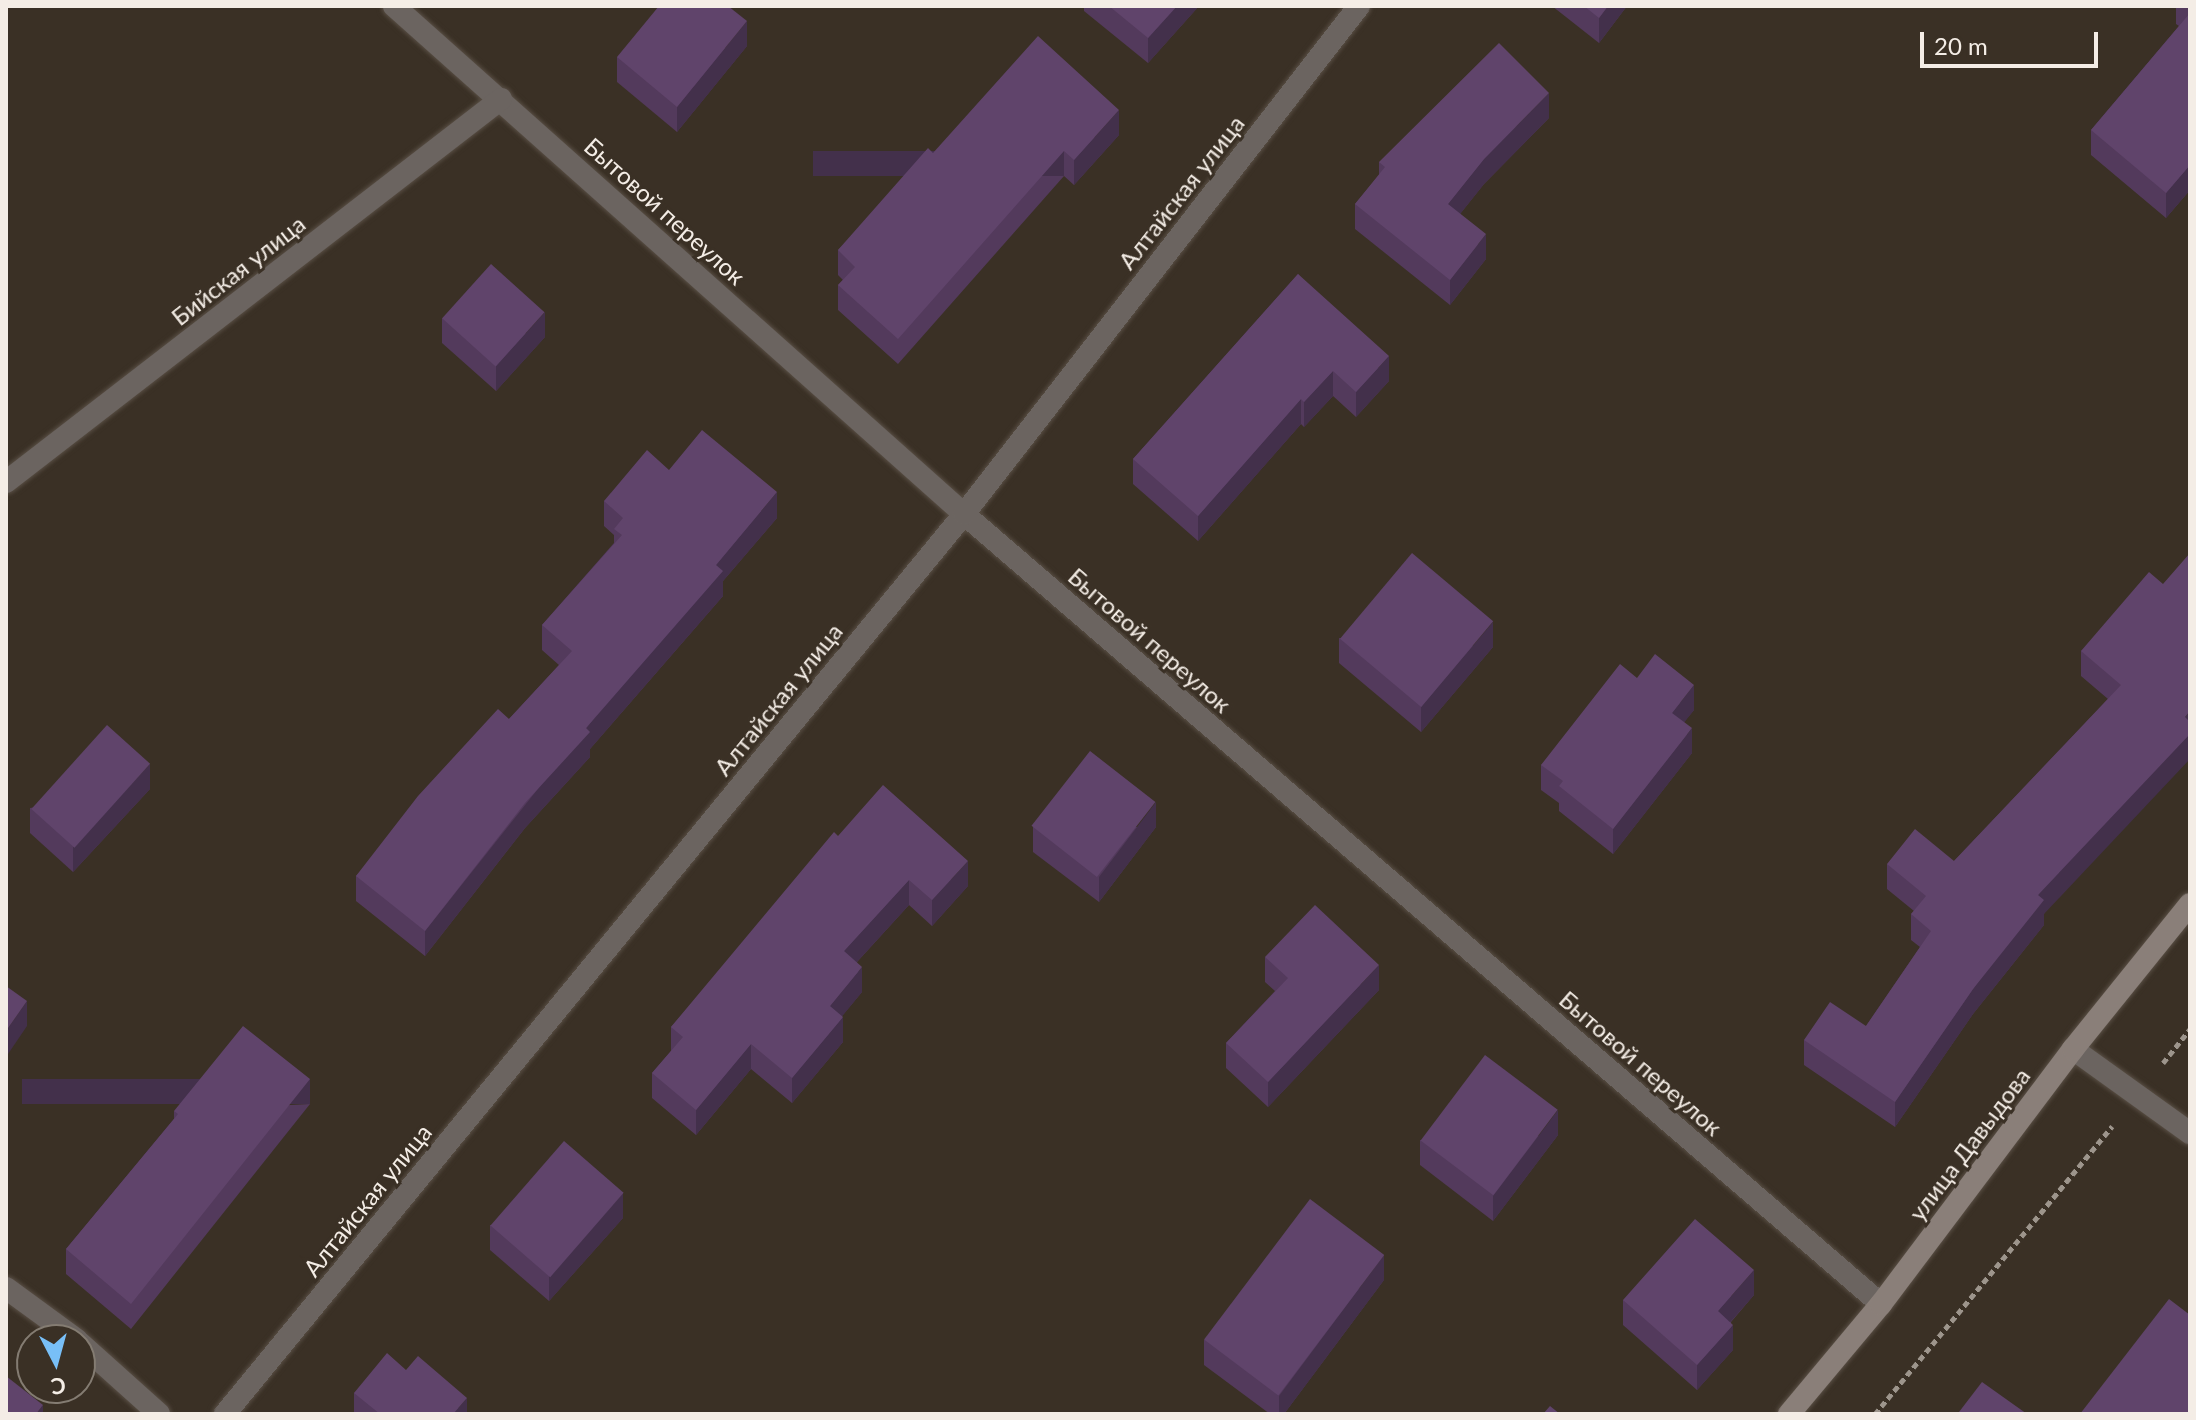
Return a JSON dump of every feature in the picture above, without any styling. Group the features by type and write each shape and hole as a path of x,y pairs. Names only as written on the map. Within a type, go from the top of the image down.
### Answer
{"main road":[{"name":"улица Давыдова","path":"1789,1414 1881,1304 2073,1049 2190,904"}],"street":[{"name":"Бытовой переулок","path":"394,6 964,514 1881,1304"},
{"name":"Алтайская улица","path":"225,1414 964,514 1359,6"},
{"name":"Бийская улица","path":"6,482 501,99"},
{"path":"2073,1049 2190,1133"},
{"path":"6,1288 55,1324"},
{"path":"96,1357 159,1414"}],"path":[{"path":"1875,1414 2190,1029"}],"building":[{"path":"659,6 728,6 747,21 677,107 617,57"},
{"path":"1109,6 1177,6 1148,38"},
{"path":"1584,6 1608,6 1599,18"},
{"path":"2190,13 2190,165 2166,193 2091,130"},
{"path":"1038,36 1119,110 1074,160 1064,151 898,339 838,285 855,267 838,250 928,148 933,153"},
{"path":"1499,43 1549,93 1484,159 1448,204 1486,234 1450,280 1355,204 1385,167 1379,162"},
{"path":"491,264 545,312 496,366 442,318"},
{"path":"1298,274 1389,356 1356,392 1333,371 1304,402 1301,399 1198,516 1133,459"},
{"path":"702,430 777,492 716,565 723,571 586,728 590,732 525,803 425,931 356,876 418,796 498,709 509,719 572,651 542,625 622,535 614,529 623,518 604,501 647,450 669,470"},
{"path":"1412,553 1493,621 1421,707 1340,639"},
{"path":"2190,553 2190,711 2185,717 2190,722 2190,734 2038,895 2044,900 1973,989 1895,1102 1804,1040 1830,1002 1866,1026 1931,931 1911,914 1926,896 1887,864 1915,829 1954,861 2121,685 2081,651 2149,572 2163,584"},
{"path":"1655,654 1694,685 1672,713 1692,728 1613,829 1559,786 1563,781 1541,765 1620,664 1637,678"},
{"path":"107,725 150,764 74,848 31,809"},
{"path":"1090,751 1155,802 1097,877 1032,826"},
{"path":"883,785 968,861 932,900 909,880 844,951 862,967 830,1006 843,1017 792,1078 751,1044 696,1110 652,1073 683,1037 671,1027 834,832 838,836"},
{"path":"1315,905 1379,965 1268,1082 1226,1043 1288,978 1265,957"},
{"path":"6,986 27,1001 6,1031"},
{"path":"243,1026 310,1079 131,1304 66,1249 178,1114 174,1111"},
{"path":"1485,1055 1558,1110 1493,1195 1421,1140"},
{"path":"564,1141 624,1193 550,1277 491,1226"},
{"path":"1310,1199 1384,1255 1278,1396 1204,1340"},
{"path":"1695,1219 1754,1270 1718,1311 1733,1325 1697,1365 1623,1300"},
{"path":"2169,1299 2190,1315 2190,1414 2080,1414"},
{"path":"387,1353 406,1370 418,1356 467,1398 453,1414 380,1414 354,1393"},
{"path":"6,1376 16,1384 16,1404 43,1405 36,1414 6,1414"},
{"path":"1982,1382 2027,1414 1959,1412"},
{"path":"1550,1406 1560,1414 1543,1414"}]}
